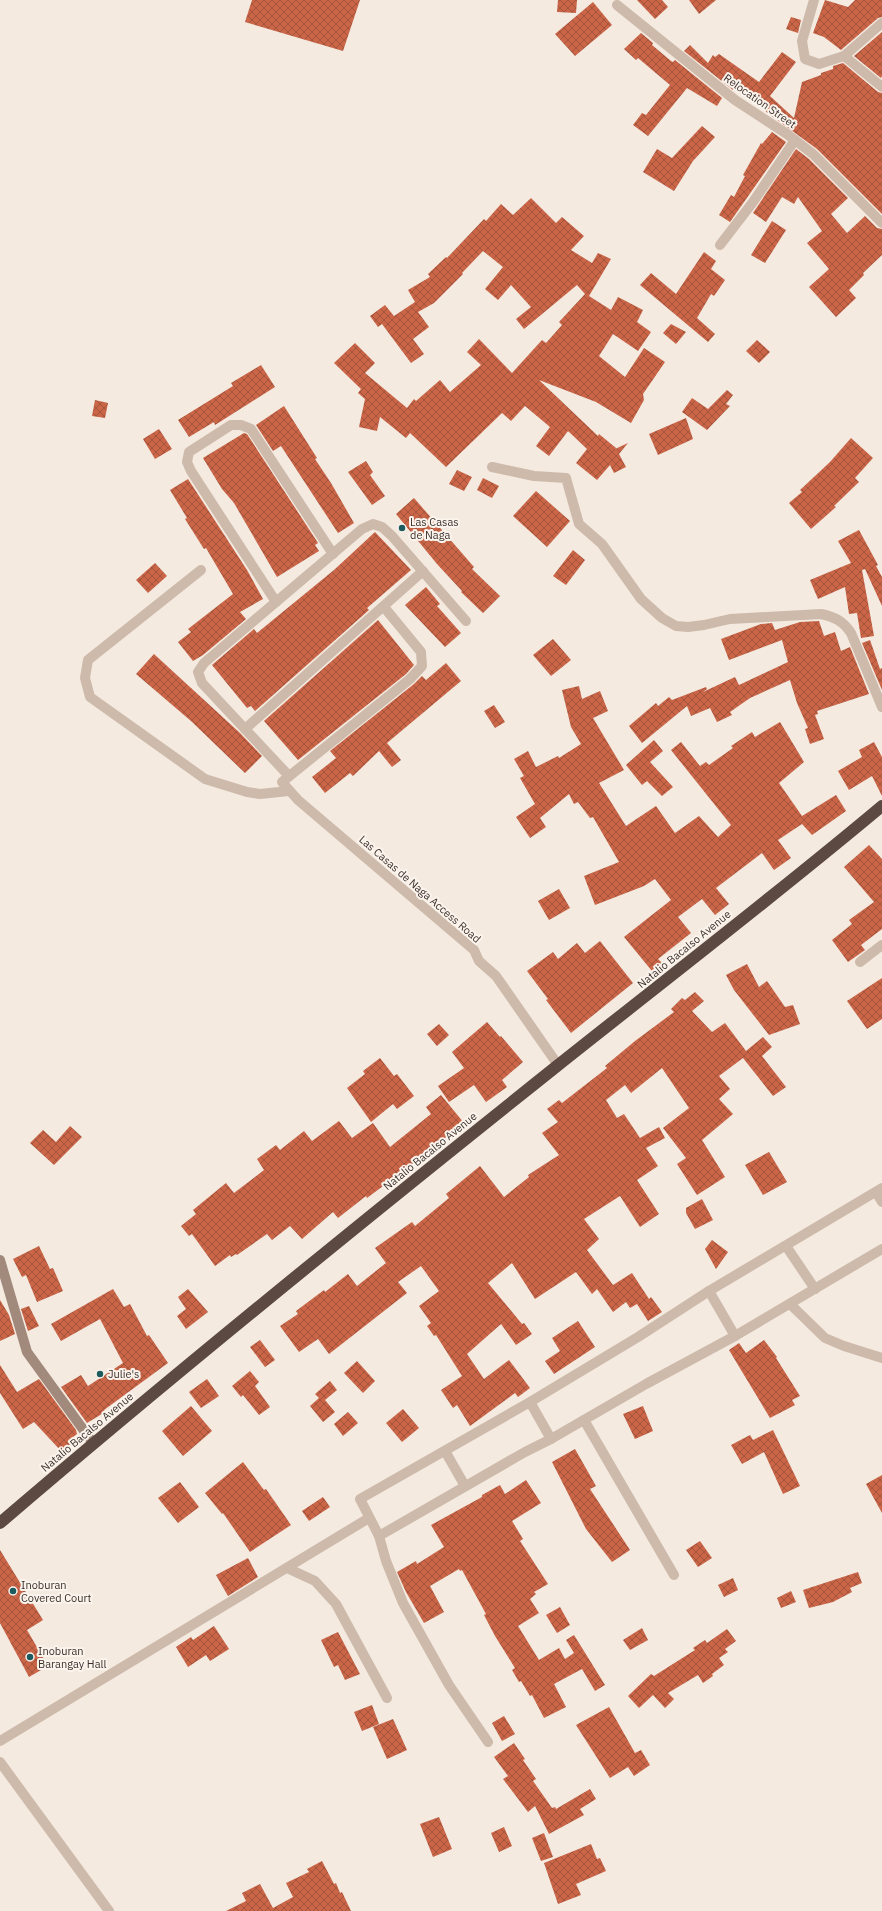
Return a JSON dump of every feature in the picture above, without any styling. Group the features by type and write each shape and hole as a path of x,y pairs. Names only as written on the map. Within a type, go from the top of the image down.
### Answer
{"highway":[{"name":"Natalio Bacalso Avenue","path":"0,1523 93,1443 319,1257 882,806"}],"street":[{"path":"814,0 802,41 805,59 819,64 844,56 882,23"},
{"name":"Relocation Street","path":"616,5 735,100 795,140 813,154 882,223"},
{"path":"844,56 882,87"},
{"path":"720,245 753,202 795,140"},
{"path":"333,554 251,428 241,424 231,424 189,452 187,462 191,471 276,602 333,554 362,529 373,524 382,527 392,536 466,621"},
{"path":"492,467 534,476 566,478 579,524 602,544 641,598 662,618 676,626 688,627 704,625 730,619 821,614 835,617 845,624 851,633 882,707"},
{"path":"201,570 88,660 85,678 90,697 205,779 247,792 260,794 289,791"},
{"path":"245,730 423,572"},
{"name":"Las Casas de Naga Access Road","path":"276,602 204,663 198,672 202,683 245,730 286,779 289,791 298,800 474,950 479,961 496,976 558,1065"},
{"path":"286,779 410,679 422,666 421,652 384,607"},
{"path":"860,962 882,945"},
{"path":"488,1742 449,1685 403,1603 386,1561 379,1536 360,1499 530,1402 638,1337 709,1291 879,1190 882,1202"},
{"path":"786,1246 815,1289"},
{"path":"379,1536 646,1384 735,1336 882,1249"},
{"path":"0,1260 27,1352 93,1443"},
{"path":"709,1291 735,1336"},
{"path":"790,1304 825,1338 844,1346 882,1358"},
{"path":"530,1402 551,1439"},
{"path":"584,1420 674,1575"},
{"path":"445,1451 466,1486"},
{"path":"0,1741 369,1518"},
{"path":"287,1568 315,1581 336,1604 387,1698"},
{"path":"0,1762 109,1911"}],"building":[{"path":"252,0 360,0 343,51 245,22"},
{"path":"558,0 577,0 576,13 557,12"},
{"path":"637,0 662,0 668,7 655,19"},
{"path":"689,0 716,0 699,14"},
{"path":"825,0 848,7 855,0 882,0 882,17 878,18 841,50 824,37 813,33"},
{"path":"593,2 612,25 575,56 555,34"},
{"path":"791,17 801,20 798,33 786,29"},
{"path":"882,32 882,76 881,78 854,56"},
{"path":"641,33 653,43 652,45 671,61 673,62 675,60 722,98 717,106 687,88 648,136 633,125 642,113 646,115 670,85 638,58 636,60 624,49"},
{"path":"690,45 708,63 713,55 715,57 719,54 759,82 782,52 796,62 770,96 794,118 802,82 821,75 821,73 833,69 833,66 843,63 878,92 882,93 882,214 817,149 735,87 733,90 684,51"},
{"path":"702,126 715,137 693,161 674,191 643,172 657,149 672,158"},
{"path":"772,132 786,142 730,222 719,215 731,195 734,197 745,176 743,175 761,143 762,144"},
{"path":"796,149 809,159 848,198 831,214 847,233 865,216 877,228 882,229 882,255 863,273 864,275 849,290 856,298 836,317 809,287 829,269 807,243 822,231 798,197 794,204 782,197 766,222 753,213"},
{"path":"531,198 556,223 562,217 584,236 571,250 592,263 598,253 611,259 589,296 611,310 618,297 643,310 637,322 651,332 638,351 613,334 599,356 625,377 644,348 665,362 643,394 644,400 631,423 596,402 539,380 598,436 599,434 616,448 615,449 628,443 619,454 626,467 614,473 610,465 597,480 576,463 587,449 568,431 549,456 536,446 550,427 525,406 511,421 502,413 446,467 410,433 406,438 380,417 377,431 359,427 365,399 358,393 361,389 334,363 355,343 375,363 365,373 407,408 414,399 416,401 440,380 450,392 481,365 467,352 479,339 512,373 542,340 546,343 562,325 559,322 585,294 577,285 524,329 516,319 531,307 511,285 498,300 485,289 503,267 483,251 462,273 463,274 434,303 418,312 429,327 413,339 424,354 411,363 382,324 378,327 370,316 385,305 394,316 415,302 408,290 430,277 428,274 446,257 447,258 484,219 486,221 501,204 513,215"},
{"path":"772,221 786,230 765,263 751,255"},
{"path":"704,252 716,261 711,269 725,280 714,296 711,294 697,318 715,334 708,342 640,285 651,273 676,294"},
{"path":"671,324 686,332 676,344 663,333"},
{"path":"757,340 770,352 759,363 746,351"},
{"path":"261,365 275,387 215,425 214,422 189,437 178,420 233,386 231,383"},
{"path":"727,390 733,395 726,404 730,406 707,430 682,412 692,398 708,409"},
{"path":"95,400 108,403 105,418 92,416"},
{"path":"284,406 317,458 315,459 354,523 338,533 281,446 273,451 256,425"},
{"path":"686,418 693,439 658,455 649,434"},
{"path":"159,429 172,449 155,459 143,439"},
{"path":"244,433 247,434 318,543 315,545 319,551 277,577 234,503 222,489 203,458"},
{"path":"851,438 873,458 855,478 859,482 834,506 836,507 811,529 789,503 802,492 800,490 830,462"},
{"path":"366,461 373,472 370,475 385,496 372,505 348,472"},
{"path":"457,470 472,477 464,491 449,484"},
{"path":"483,478 499,486 492,498 477,490"},
{"path":"188,479 247,570 263,599 240,612 246,619 203,655 193,661 178,642 191,632 188,629 233,594 206,548 204,549 185,519 187,518 170,490"},
{"path":"536,491 570,521 547,547 513,516"},
{"path":"414,498 474,567 472,569 500,596 483,613 461,592 462,591 437,564 396,514"},
{"path":"859,530 878,565 876,566 882,577 882,606 865,569 862,570 874,636 861,638 857,613 849,614 845,587 818,599 810,580 851,563 838,541"},
{"path":"375,532 411,570 367,608 369,610 255,711 251,706 247,708 212,665 254,629 257,633 334,570"},
{"path":"573,550 585,560 566,585 553,576"},
{"path":"155,563 167,576 148,593 136,580"},
{"path":"426,587 440,604 437,606 461,633 445,647 405,605"},
{"path":"378,620 414,665 406,674 298,760 264,721"},
{"path":"819,621 824,636 835,632 841,651 850,647 869,694 817,711 818,714 815,715 824,739 810,744 805,729 808,728 797,703 790,680 750,698 730,712 732,715 717,722 710,708 691,716 687,706 642,743 629,726 656,703 658,706 669,697 672,700 706,687 707,689 703,692 735,677 739,685 788,662 782,640 729,660 721,639 761,624 772,623 775,630 800,622"},
{"path":"553,639 571,660 551,676 533,655"},
{"path":"870,640 880,669 882,668 882,690 862,643"},
{"path":"154,654 240,733 262,756 245,773 191,721 136,674"},
{"path":"446,663 461,681 387,743 401,760 392,767 379,751 353,776 350,773 325,793 312,777 336,758 330,751 422,676 426,680"},
{"path":"579,686 582,699 600,691 608,711 593,718 624,770 599,783 626,826 656,806 675,833 699,816 718,837 731,825 671,750 681,742 700,766 706,762 709,765 733,748 731,746 752,732 755,737 780,722 804,762 779,783 802,816 836,795 846,811 812,835 802,824 778,840 791,858 774,870 762,853 716,888 729,904 715,915 702,899 678,917 691,933 658,959 662,963 652,971 624,937 671,900 655,879 644,886 595,905 584,876 619,862 593,817 590,818 578,802 574,804 569,794 540,818 546,827 530,838 516,817 535,804 520,778 524,776 514,759 528,751 536,767 558,756 559,758 581,744 571,727 562,690"},
{"path":"494,705 505,722 495,728 484,711"},
{"path":"654,740 663,751 650,762 673,787 662,796 647,781 642,785 626,765"},
{"path":"874,742 882,757 882,796 872,776 849,790 838,771 862,757 859,750"},
{"path":"869,845 882,859 882,929 861,945 865,950 848,962 832,940 852,924 849,920 874,902 844,867"},
{"path":"559,889 570,908 549,920 538,901"},
{"path":"600,941 633,983 571,1033 546,1000 548,999 527,971 553,952 558,959 577,943 585,953"},
{"path":"747,964 759,987 767,981 785,1007 793,1005 800,1024 769,1035 734,990 726,975"},
{"path":"882,978 882,1019 867,1029 847,1001"},
{"path":"695,992 704,1001 692,1011 712,1032 725,1023 746,1051 763,1037 772,1047 762,1056 786,1087 773,1096 743,1058 719,1076 730,1089 719,1099 733,1114 702,1140 725,1177 697,1195 677,1164 686,1158 663,1128 689,1108 662,1068 631,1093 625,1085 606,1100 617,1118 624,1114 640,1138 659,1127 665,1138 646,1148 658,1166 637,1180 659,1214 640,1227 620,1196 584,1219 599,1239 587,1250 613,1285 632,1273 649,1299 651,1297 662,1312 648,1321 637,1304 630,1308 626,1302 613,1312 597,1289 592,1294 576,1272 535,1299 512,1263 488,1283 532,1334 516,1345 501,1324 467,1354 484,1379 509,1360 530,1388 518,1397 515,1393 470,1426 457,1405 453,1408 441,1390 462,1376 436,1335 434,1336 427,1326 431,1323 419,1306 439,1291 421,1266 398,1282 407,1293 329,1354 318,1339 299,1352 280,1326 298,1314 296,1311 324,1290 325,1292 348,1274 357,1286 386,1263 375,1248 412,1222 415,1226 449,1198 446,1194 480,1166 504,1197 529,1177 528,1175 559,1155 542,1133 558,1122 547,1109 559,1100 562,1103 607,1068 605,1066 674,1012 671,1009 682,998 685,1000"},
{"path":"487,1022 523,1062 502,1080 507,1087 486,1102 474,1085 449,1102 438,1086 464,1068 452,1052"},
{"path":"439,1024 449,1035 437,1046 427,1034"},
{"path":"380,1058 394,1076 397,1074 414,1096 397,1109 393,1104 371,1122 347,1088 365,1074 363,1071"},
{"path":"441,1095 464,1123 367,1198 366,1196 338,1218 333,1212 302,1239 290,1226 272,1240 267,1234 237,1255 236,1254 231,1257 230,1255 215,1266 192,1234 189,1236 181,1226 196,1214 193,1210 226,1183 234,1193 264,1170 257,1159 276,1145 280,1150 304,1131 312,1141 339,1121 352,1138 373,1123 390,1147 431,1114 426,1107"},
{"path":"70,1126 82,1137 54,1165 30,1143 43,1130 56,1142"},
{"path":"769,1152 787,1182 763,1195 745,1165"},
{"path":"702,1199 713,1220 695,1229 686,1213 686,1208"},
{"path":"712,1240 728,1252 716,1269 705,1249"},
{"path":"39,1246 50,1269 53,1268 63,1291 37,1302 26,1275 22,1277 13,1259"},
{"path":"113,1289 124,1307 130,1304 147,1336 149,1335 168,1363 104,1410 105,1412 87,1423 61,1387 81,1375 88,1386 123,1363 100,1319 61,1341 51,1324"},
{"path":"188,1289 208,1312 186,1329 177,1316 186,1309 178,1297"},
{"path":"0,1300 9,1315 15,1334 0,1341"},
{"path":"29,1306 39,1326 28,1331 21,1309"},
{"path":"578,1321 595,1347 554,1374 545,1361 560,1351 552,1338"},
{"path":"260,1340 275,1360 265,1367 250,1347"},
{"path":"764,1340 777,1357 776,1358 800,1396 792,1400 795,1405 770,1418 729,1350 739,1343 746,1353"},
{"path":"357,1361 375,1381 363,1393 344,1373"},
{"path":"0,1365 17,1392 39,1379 76,1430 77,1434 69,1440 72,1443 62,1452 34,1422 23,1429 0,1393"},
{"path":"250,1371 259,1382 255,1386 270,1407 259,1415 243,1395 241,1397 232,1386"},
{"path":"207,1379 219,1396 201,1408 189,1392"},
{"path":"330,1381 337,1390 325,1400 335,1412 323,1422 310,1406 319,1398 315,1394"},
{"path":"191,1406 212,1431 183,1456 162,1431"},
{"path":"643,1406 653,1431 635,1439 623,1414"},
{"path":"403,1409 419,1428 402,1442 386,1423"},
{"path":"348,1412 358,1423 343,1436 334,1424"},
{"path":"773,1430 800,1486 783,1494 764,1452 742,1464 731,1445 750,1435 753,1440"},
{"path":"575,1449 596,1486 590,1489 630,1550 612,1562 586,1529 552,1462"},
{"path":"243,1462 264,1490 266,1489 291,1525 250,1552 223,1513 222,1514 205,1493"},
{"path":"882,1475 882,1513 866,1484"},
{"path":"526,1480 541,1503 512,1521 523,1539 520,1541 548,1584 534,1592 536,1594 530,1599 539,1613 518,1626 539,1660 559,1648 565,1659 574,1653 566,1640 574,1635 605,1685 595,1691 582,1669 554,1684 566,1707 544,1718 532,1695 530,1696 512,1670 515,1668 495,1636 484,1615 486,1614 462,1570 460,1571 459,1569 430,1586 444,1612 424,1623 406,1592 397,1572 416,1561 417,1564 444,1547 431,1525 482,1497 482,1495 500,1485 505,1494"},
{"path":"180,1482 199,1507 178,1523 158,1498"},
{"path":"323,1497 330,1507 309,1521 302,1511"},
{"path":"700,1541 712,1558 698,1567 686,1550"},
{"name":"Inoburan Covered Court","path":"0,1550 43,1620 27,1630 48,1666 29,1677 0,1623"},
{"path":"248,1558 258,1577 228,1596 216,1575"},
{"path":"858,1572 862,1583 850,1588 852,1592 833,1602 809,1608 803,1590"},
{"path":"733,1578 738,1590 724,1597 718,1585"},
{"path":"791,1591 796,1602 781,1608 777,1598"},
{"path":"560,1607 570,1625 557,1633 546,1615"},
{"path":"214,1626 229,1649 210,1661 206,1655 188,1667 176,1647 191,1637 193,1640"},
{"path":"642,1628 648,1640 630,1650 623,1640"},
{"path":"727,1629 736,1641 725,1649 728,1652 719,1658 724,1665 703,1683 698,1675 668,1693 674,1699 665,1708 653,1695 639,1708 628,1696 651,1674 654,1676 695,1650 693,1648 705,1640 707,1643"},
{"path":"338,1632 360,1674 345,1680 338,1665 334,1667 321,1640"},
{"path":"372,1705 379,1724 362,1731 354,1712"},
{"path":"609,1707 635,1753 641,1750 650,1765 634,1776 628,1767 610,1778 576,1725"},
{"path":"504,1716 515,1734 502,1741 492,1723"},
{"path":"393,1719 407,1750 387,1759 373,1727"},
{"path":"514,1743 536,1779 533,1781 552,1808 555,1807 556,1809 590,1789 596,1799 580,1809 584,1815 549,1834 535,1806 528,1812 503,1779 508,1776 494,1757"},
{"path":"439,1817 452,1849 433,1857 420,1824"},
{"path":"504,1827 512,1846 499,1852 491,1833"},
{"path":"544,1833 553,1857 541,1861 532,1838"},
{"path":"591,1844 597,1859 600,1858 606,1871 576,1884 581,1895 558,1904 544,1863"},
{"path":"322,1861 334,1884 336,1883 340,1893 342,1892 351,1911 226,1911 246,1901 242,1893 260,1884 273,1908 293,1897 286,1883 309,1872 307,1869"}],"place":[{"name":"Las Casas de Naga","path":"402,528"},
{"name":"Julie's","path":"100,1374"},
{"name":"Inoburan Covered Court","path":"13,1591"},
{"name":"Inoburan Barangay Hall","path":"30,1657"}]}
